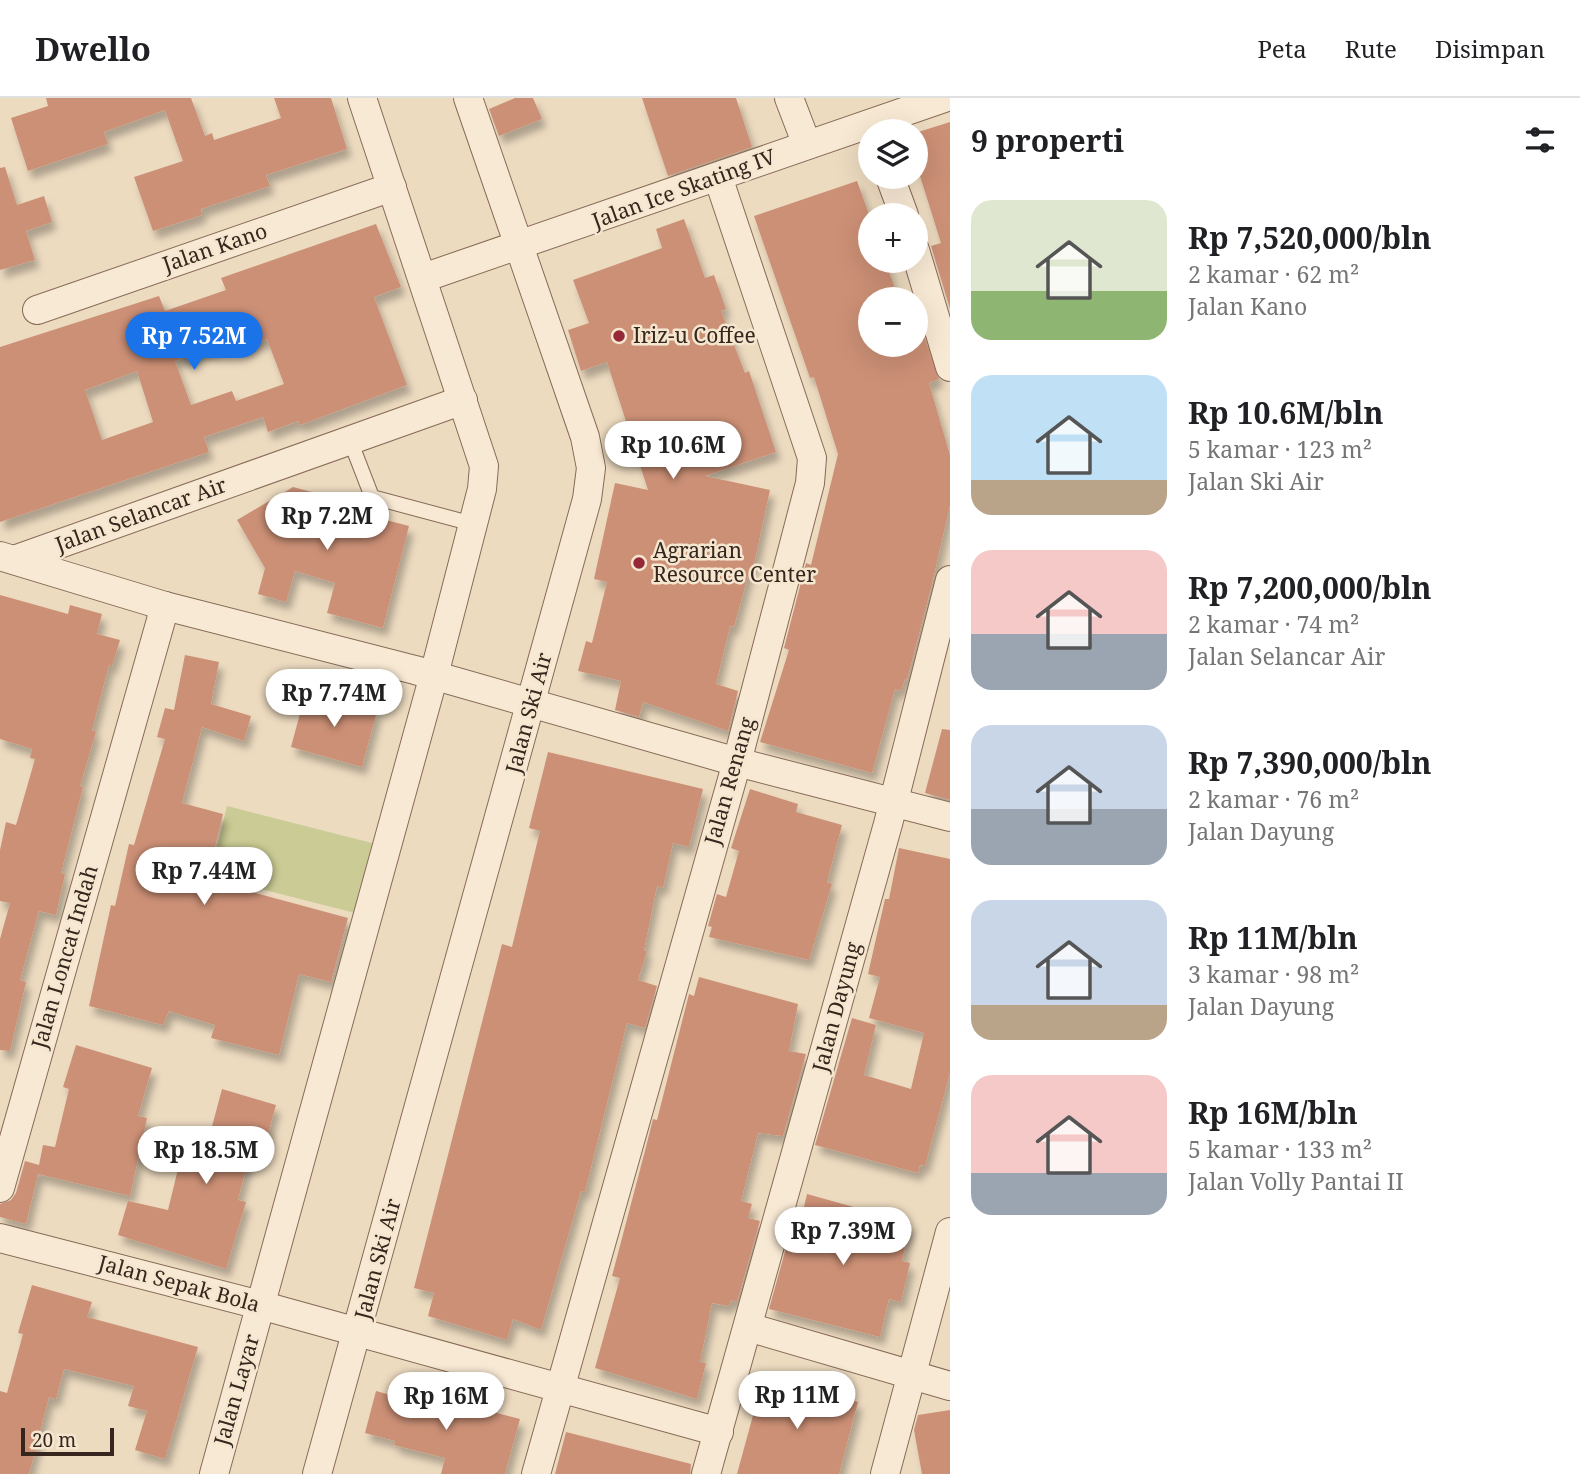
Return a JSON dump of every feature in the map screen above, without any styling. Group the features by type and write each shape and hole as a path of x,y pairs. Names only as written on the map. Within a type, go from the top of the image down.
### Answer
{"street":[{"path":"260,1305 434,676 473,524 484,466 362,98"},
{"name":"Jalan Ski Air","path":"358,1333 587,499 591,468 585,437 468,98"},
{"path":"789,98 807,145"},
{"name":"Jalan Ice Skating IV","path":"893,119 944,98"},
{"name":"Jalan Ice Skating IV","path":"423,278 519,247 807,145 858,131"},
{"name":"Jalan Renang","path":"536,1474 737,762 810,484 812,458 718,177"},
{"name":"Jalan Kano","path":"37,310 392,187"},
{"path":"922,273 950,367"},
{"name":"Jalan Selancar Air","path":"9,557 463,400"},
{"path":"9,557 165,606 434,676 737,762 950,817"},
{"name":"Jalan Dayung","path":"706,1474 893,801 950,580"},
{"name":"Jalan Loncat Indah","path":"0,1188 165,606"},
{"path":"885,1474 950,1232"},
{"name":"Jalan Sepak Bola","path":"0,1238 260,1305 719,1432"},
{"name":"Jalan Layar","path":"214,1474 260,1305"},
{"path":"748,1327 950,1386"},
{"path":"317,1474 358,1333"}],"lane":[{"path":"350,440 372,496 381,502 473,524"}],"green space":[{"path":"227,806 372,843 355,913 210,876"}],"building":[{"path":"46,98 191,98 205,136 212,133 214,140 281,118 274,98 331,98 347,149 266,175 270,186 201,209 202,215 153,231 134,177 183,161 165,110 104,132 108,144 28,171 11,118 48,106"},
{"path":"515,98 533,98 542,119 499,136 489,109"},
{"path":"642,98 736,98 752,147 668,176"},
{"path":"950,122 950,309 931,246 941,243 924,189 928,189 928,129"},
{"path":"5,167 17,205 44,196 52,222 26,231 35,260 0,270 0,168"},
{"path":"857,181 865,203 858,203 858,273 889,273 895,287 858,287 858,357 928,357 928,347 939,379 929,383 950,455 950,505 907,680 905,679 901,691 895,689 872,773 760,742 789,650 784,648 806,563 811,565 838,454 814,377 810,378 754,216"},
{"path":"684,219 705,278 714,275 726,309 721,311 745,373 749,371 776,452 705,476 770,490 753,569 750,568 734,627 730,626 716,684 738,691 728,731 643,702 639,717 615,710 621,681 578,671 586,641 592,643 607,582 594,579 615,483 648,490 607,362 581,371 568,330 589,323 573,280 662,248 656,229"},
{"path":"376,224 401,287 374,297 407,385 300,425 298,421 268,432 263,417 204,437 209,452 0,522 0,347 159,296 165,311 226,290 221,278","holes":["238,339 242,348 267,339 284,384 236,401 232,391 191,405 175,361","137,371 153,422 102,440 85,390"]},
{"path":"293,487 330,497 332,506 409,526 383,628 327,613 335,583 295,571 286,602 258,594 265,568 237,520"},
{"path":"0,595 68,614 70,605 102,614 97,634 120,640 112,666 109,665 92,730 96,732 80,786 83,787 61,873 65,874 56,915 39,911 20,980 26,982 10,1051 0,1050 0,939 10,903 0,901 0,850 6,822 16,825 35,759 30,758 32,749 0,739"},
{"path":"185,655 219,662 211,704 251,716 244,741 202,727 182,803 223,814 207,880 348,918 331,982 299,974 279,1055 211,1038 215,1025 169,1011 163,1025 89,1006 111,905 115,906 129,844 134,845 165,739 157,737 165,708 174,710"},
{"path":"306,691 377,711 362,767 291,747"},
{"path":"942,729 950,730 950,800 925,793"},
{"path":"548,752 703,789 689,847 673,843 663,888 657,886 644,950 647,951 638,980 657,986 645,1028 627,1023 585,1192 581,1191 541,1330 513,1319 507,1340 428,1316 434,1293 414,1288 502,944 512,947 540,831 529,828"},
{"path":"750,789 798,804 796,812 842,825 827,882 832,884 809,960 709,937 712,927 708,926 717,894 726,897 739,851 731,848"},
{"path":"899,848 950,859 950,1073 925,1166 920,1165 918,1173 815,1145 852,1018 876,1025 864,1075 911,1089 924,1033 869,1018 880,977 868,974 885,899 889,899"},
{"path":"699,977 798,1004 789,1051 806,1054 783,1136 758,1133 741,1201 752,1204 748,1218 760,1221 737,1302 731,1300 729,1306 712,1303 700,1362 706,1363 697,1399 595,1368 620,1278 612,1276 653,1119 657,1120 689,994 694,996"},
{"path":"76,1045 152,1068 138,1116 147,1118 130,1196 38,1174 26,1224 0,1217 0,1204 11,1200 16,1193 25,1161 39,1165 43,1145 55,1147 69,1089 63,1087"},
{"path":"222,1089 276,1105 266,1141 254,1138 238,1200 246,1202 226,1269 118,1235 128,1201 168,1210 188,1128 210,1134"},
{"path":"807,1194 911,1223 902,1261 910,1263 901,1302 889,1299 880,1337 769,1309 791,1230 798,1232"},
{"path":"32,1285 92,1302 87,1317 198,1347 165,1459 135,1450 147,1411 128,1406 134,1386 64,1369 56,1399 49,1397 29,1474 0,1474 0,1391 7,1393 23,1334 18,1333"},
{"path":"764,1375 858,1402 839,1474 737,1474"},
{"path":"408,1390 520,1419 505,1474 441,1474 445,1458 394,1445 395,1441 365,1433 376,1391 405,1399"},
{"path":"950,1410 950,1474 922,1474 914,1430 918,1415"},
{"path":"566,1432 691,1464 690,1474 555,1474"}],"place":[{"name":"Iriz-u Coffee","path":"619,336"},
{"name":"Agrarian Resource Center","path":"639,563"}]}
